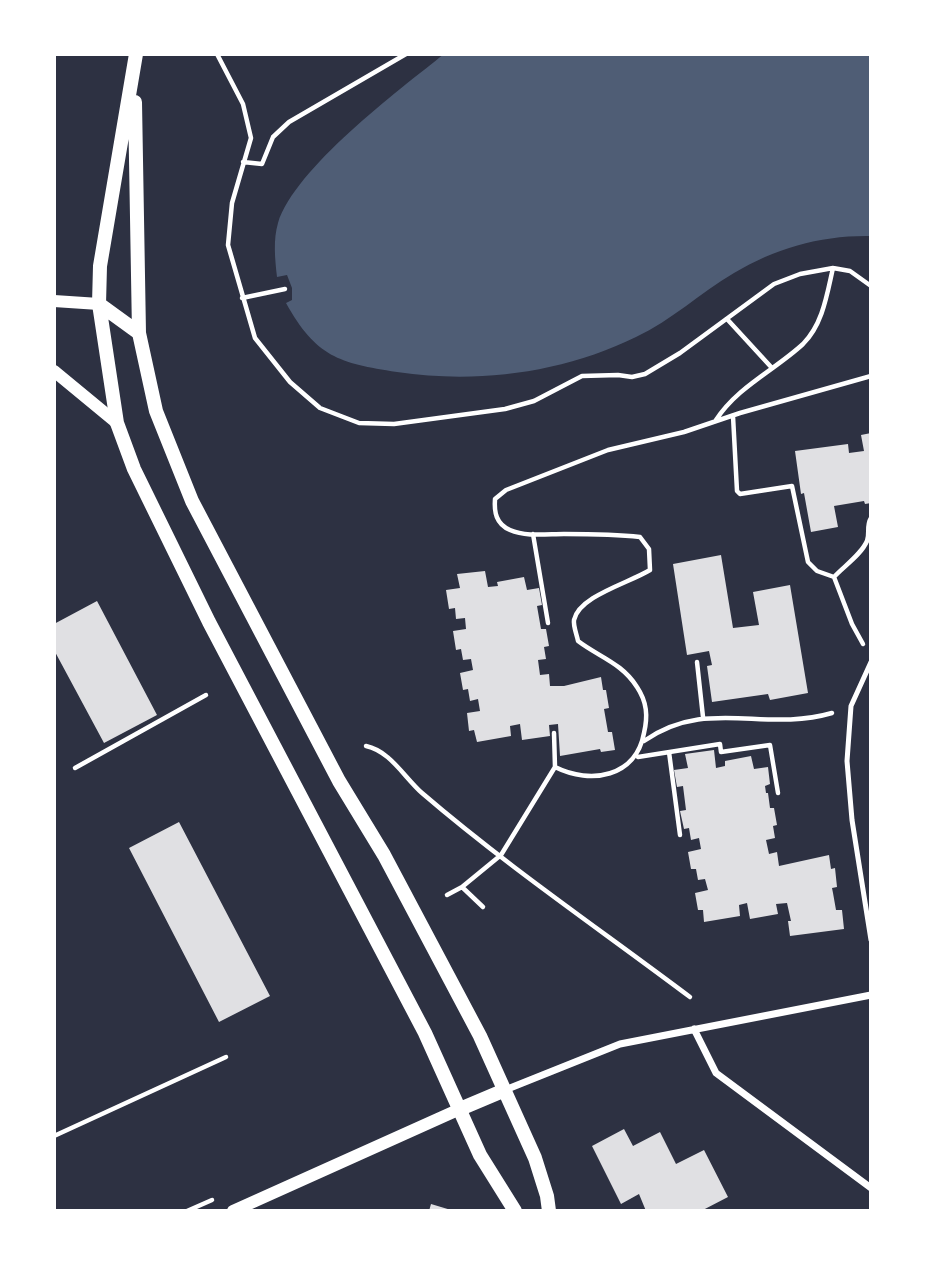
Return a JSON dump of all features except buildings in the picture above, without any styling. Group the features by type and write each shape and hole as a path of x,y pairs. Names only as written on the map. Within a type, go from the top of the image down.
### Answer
{"main road":[{"path":"135,54 139,333 156,411 192,501 340,781 384,855 480,1036 535,1158 550,1211"},
{"path":"134,69 100,266 99,304 117,423 134,469 170,544 425,1033 480,1155 515,1211"},
{"path":"99,304 139,333"},
{"path":"460,1109 505,1090"}],"street":[{"path":"54,301 99,304"},
{"path":"54,371 117,423"},
{"path":"505,1090 620,1044 871,995"},
{"path":"694,1029 716,1073 871,1188"},
{"path":"233,1211 460,1109"}],"lane":[{"path":"871,662 851,706 847,761 852,820 871,940"}],"path":[{"path":"217,54 243,104 251,138 232,203 228,244 255,338 290,382 320,408 359,424 394,424 505,409 534,401 582,376 632,377 645,374 661,366 774,284 800,274 833,268 850,271 871,286"},
{"path":"243,162 262,164 273,137 289,122 406,54"},
{"path":"716,421 734,399 804,343 823,310 833,268"},
{"path":"242,298 285,289"},
{"path":"727,318 772,368"},
{"path":"555,767 578,775 595,776 627,767 637,757 647,718 645,702 637,685 607,657 578,641 574,622 578,611 589,600 650,570 649,549 640,537 609,534 533,534 510,530 501,524 494,512 495,499 506,489 608,450 684,432 871,376"},
{"path":"733,416 737,491 740,494 792,486 808,562 817,571 834,577 852,624 865,646"},
{"path":"834,577 861,551 868,539 868,523 871,518"},
{"path":"533,534 548,622"},
{"path":"697,662 703,717"},
{"path":"75,768 206,695"},
{"path":"643,741 680,721 703,717 789,720 826,715 851,706"},
{"path":"447,895 463,887 501,855 555,767 554,733"},
{"path":"637,757 720,744 720,752 770,745 778,793"},
{"path":"366,746 378,748 421,791 690,998"},
{"path":"669,752 680,835"},
{"path":"463,887 483,907"},
{"path":"54,1136 226,1057"}],"water":[{"path":"444,54 871,54 871,236 835,238 783,250 734,273 662,323 636,337 579,359 549,367 489,376 458,377 397,372 344,360 319,346 297,321 286,303 292,300 292,288 287,275 277,277 276,229 288,201 326,155 376,109"}]}
